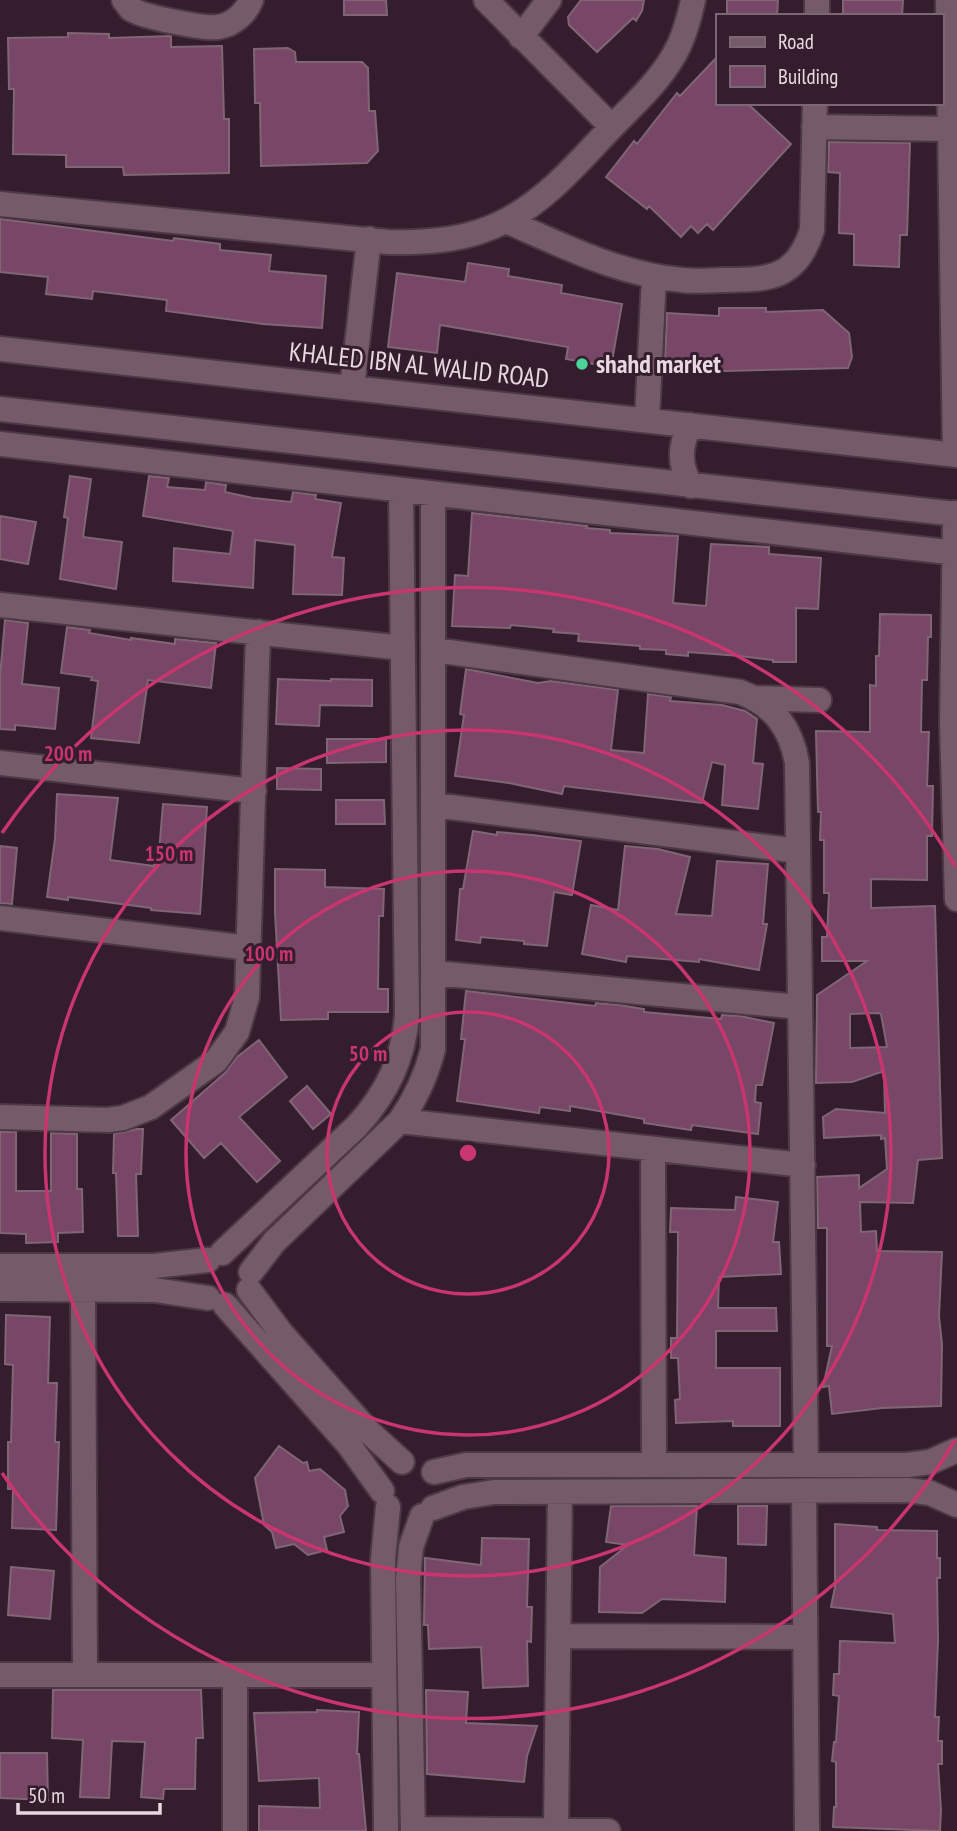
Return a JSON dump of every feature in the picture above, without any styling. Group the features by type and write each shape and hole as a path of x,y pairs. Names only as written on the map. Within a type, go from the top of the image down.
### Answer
{"street":[{"path":"124,0 130,8 148,16 218,27 235,20 248,8 251,0"},
{"path":"486,0 612,127"},
{"path":"521,37 549,0"},
{"path":"0,204 369,239 428,243 468,236 506,221 554,187 659,79 675,54 687,26 693,0"},
{"path":"948,0 956,455"},
{"path":"506,221 609,264 654,276 683,281 757,281 777,276 794,265 806,250 812,230 814,115 949,129"},
{"path":"352,388 369,239"},
{"path":"647,420 654,276"},
{"name":"KHALED IBN AL WALID ROAD","path":"0,349 956,455"},
{"path":"0,409 956,514 952,723 957,899"},
{"path":"690,425 684,437 681,462 691,486"},
{"path":"0,444 956,553"},
{"path":"401,491 407,1014 400,1057 390,1082 357,1126 215,1257 200,1275 203,1291 217,1301 349,1445 385,1499 404,1517 428,1512 478,1494 560,1492 919,1491 942,1497 957,1505"},
{"path":"0,1289 155,1290 217,1301 240,1301 281,1235 400,1121 421,1087 433,1049 433,495"},
{"path":"0,605 403,648"},
{"path":"0,1117 108,1120 137,1113 154,1105 216,1061 237,1032 246,1006 258,632"},
{"path":"434,650 726,690 754,698 819,700"},
{"path":"754,698 778,715 794,744 797,763 806,1465"},
{"path":"0,763 254,790"},
{"path":"434,805 798,851"},
{"path":"0,918 249,948"},
{"path":"434,972 800,1007"},
{"path":"400,1121 803,1165"},
{"path":"653,1149 653,1465"},
{"path":"0,1266 154,1266 231,1253 240,1257 247,1264 250,1281 281,1333 379,1443 402,1462"},
{"path":"83,1289 86,1675"},
{"path":"434,1472 466,1465 919,1465 957,1450"},
{"path":"386,1831 383,1559 387,1474 402,1462 416,1461 434,1472 439,1486 437,1501 428,1512 411,1547 408,1579 413,1830 608,1831"},
{"path":"804,1491 807,1831"},
{"path":"556,1830 560,1492"},
{"path":"559,1636 805,1637"},
{"path":"0,1675 383,1675"},
{"path":"235,1675 236,1831"}],"building":[{"path":"344,0 386,0 387,15 344,15"},
{"path":"581,0 644,0 636,21 633,18 597,52 569,25 568,17"},
{"path":"727,0 778,0 777,14 727,14"},
{"path":"843,0 903,0 902,14 843,14"},
{"path":"68,33 109,34 109,38 171,36 171,47 222,46 224,119 229,119 229,173 124,175 123,167 66,167 66,155 13,154 14,89 9,89 8,38 68,37"},
{"path":"288,48 295,52 296,62 362,62 368,68 369,111 375,111 378,151 367,163 261,166 260,103 255,103 254,49"},
{"path":"716,58 716,105 749,105 791,144 713,230 707,224 698,233 691,226 681,237 649,206 647,209 606,177 634,141 637,144 677,93 680,96"},
{"path":"829,142 910,143 907,235 900,235 899,267 854,265 854,234 839,233 840,173 828,172"},
{"path":"0,219 173,241 174,238 220,244 220,250 271,255 269,271 326,276 322,328 263,324 166,311 167,300 93,291 92,299 46,294 48,277 0,272"},
{"path":"468,263 509,269 508,276 562,285 561,293 622,304 611,367 566,359 568,347 440,325 437,353 388,347 397,273 465,282"},
{"path":"719,308 766,308 766,312 823,310 849,333 852,357 848,368 725,371 668,367 665,362 667,313 719,316"},
{"path":"70,476 91,479 83,537 122,542 116,589 60,579"},
{"path":"149,476 169,478 167,487 205,490 206,482 226,485 225,492 253,498 291,502 293,492 316,495 315,499 341,503 332,557 344,558 342,595 293,594 295,545 255,540 253,588 173,581 174,548 230,554 233,531 143,516"},
{"path":"472,513 587,526 586,528 610,530 610,533 678,536 673,603 706,606 711,544 769,547 769,554 821,558 818,609 796,608 796,662 773,662 740,656 688,652 688,656 666,654 666,650 640,649 640,646 578,641 579,634 553,632 554,629 511,625 510,628 452,626 455,575 468,576"},
{"path":"0,516 36,522 28,564 0,559"},
{"path":"880,614 931,615 927,680 922,680 921,732 929,732 927,786 933,786 932,836 927,836 927,880 871,879 871,908 935,906 942,1158 918,1160 913,1203 860,1202 861,1232 876,1231 877,1251 942,1252 939,1316 942,1344 941,1406 882,1408 832,1414 829,1386 823,1387 832,1346 827,1346 827,1228 818,1228 817,1177 859,1175 859,1188 887,1169 885,1138 881,1139 881,1135 824,1138 823,1117 836,1109 885,1113 884,1071 852,1082 816,1083 817,995 867,961 822,961 822,937 827,937 829,893 824,893 824,840 820,840 816,731 870,732 870,685 876,686 876,656 879,656","holes":["850,1014 881,1014 887,1047 850,1048"]},
{"path":"5,620 28,623 22,684 59,688 55,729 15,725 15,730 0,729 0,676"},
{"path":"67,627 131,640 175,644 175,639 216,643 211,688 148,680 139,743 91,738 98,681 91,680 92,677 61,673"},
{"path":"466,669 538,683 551,681 618,690 611,750 644,753 648,694 671,697 670,701 722,705 745,711 757,719 753,763 763,764 758,809 722,805 725,765 712,762 702,803 564,786 562,794 455,776 464,715 460,714"},
{"path":"278,679 372,680 372,706 320,705 319,726 276,724"},
{"path":"327,739 386,739 386,762 327,763"},
{"path":"277,768 321,769 321,790 277,789"},
{"path":"57,794 118,798 110,860 154,866 154,863 158,864 163,804 207,807 200,914 151,910 68,897 68,900 47,897 55,839"},
{"path":"336,800 384,800 385,824 336,824"},
{"path":"473,831 581,841 572,895 554,892 547,946 481,937 480,943 456,940 460,889 463,889"},
{"path":"0,846 17,848 12,904 0,903"},
{"path":"625,846 658,849 690,857 676,914 712,916 717,861 768,864 763,924 767,924 759,970 699,959 699,962 627,956 626,962 582,954 591,905 618,910"},
{"path":"275,869 325,870 325,887 384,889 383,916 379,916 378,989 388,989 388,1012 328,1012 328,1019 281,1020"},
{"path":"466,991 595,1006 596,1003 619,1005 644,1009 644,1012 721,1019 722,1015 740,1016 774,1023 762,1085 756,1085 755,1102 761,1103 758,1134 692,1125 691,1130 644,1123 644,1119 570,1106 570,1111 540,1107 539,1113 457,1101 465,1039 461,1039"},
{"path":"259,1040 287,1077 239,1117 280,1161 257,1182 221,1143 204,1158 171,1120 225,1073 237,1057"},
{"path":"307,1086 331,1114 313,1129 290,1101"},
{"path":"143,1129 141,1174 136,1174 138,1236 118,1236 116,1173 113,1173 114,1134"},
{"path":"0,1132 16,1132 16,1191 51,1191 51,1133 77,1134 77,1189 82,1189 83,1232 58,1233 58,1242 26,1243 26,1234 0,1233"},
{"path":"736,1197 778,1202 773,1242 779,1242 781,1274 719,1277 718,1308 776,1308 777,1331 716,1331 716,1368 780,1368 780,1426 733,1426 733,1421 676,1423 675,1400 680,1399 678,1358 671,1358 671,1338 677,1338 678,1232 670,1232 671,1208 735,1210"},
{"path":"6,1315 50,1317 48,1383 57,1383 55,1442 59,1442 56,1530 12,1528 13,1489 8,1489 8,1442 11,1442 13,1365 5,1364"},
{"path":"279,1446 303,1463 307,1462 309,1471 320,1469 345,1490 348,1506 340,1516 344,1532 324,1537 327,1550 308,1555 294,1544 276,1548 272,1532 264,1525 255,1478"},
{"path":"611,1506 697,1506 694,1555 726,1558 725,1602 662,1599 642,1613 599,1612 600,1567 628,1545 606,1542"},
{"path":"738,1506 767,1506 766,1545 738,1544"},
{"path":"835,1524 877,1527 877,1530 937,1531 940,1578 937,1578 935,1717 939,1717 938,1741 942,1741 942,1764 938,1764 940,1831 833,1827 836,1762 832,1761 839,1696 833,1695 834,1674 839,1674 840,1641 895,1643 893,1614 831,1607 835,1587"},
{"path":"482,1538 529,1539 527,1607 532,1607 531,1642 527,1641 528,1686 483,1688 481,1647 429,1649 428,1625 424,1625 425,1558 481,1565"},
{"path":"11,1567 54,1571 50,1619 8,1615"},
{"path":"53,1690 201,1690 203,1738 196,1738 195,1789 164,1789 163,1799 141,1797 145,1742 112,1741 109,1798 80,1797 83,1740 52,1738"},
{"path":"426,1690 468,1692 466,1723 537,1726 527,1756 524,1782 427,1774"},
{"path":"317,1710 359,1712 357,1754 366,1831 259,1831 259,1806 320,1808 319,1778 259,1781 254,1713"},
{"path":"0,1753 47,1753 48,1800 0,1798"}],"place":[{"name":"shahd market","path":"582,364"}]}
